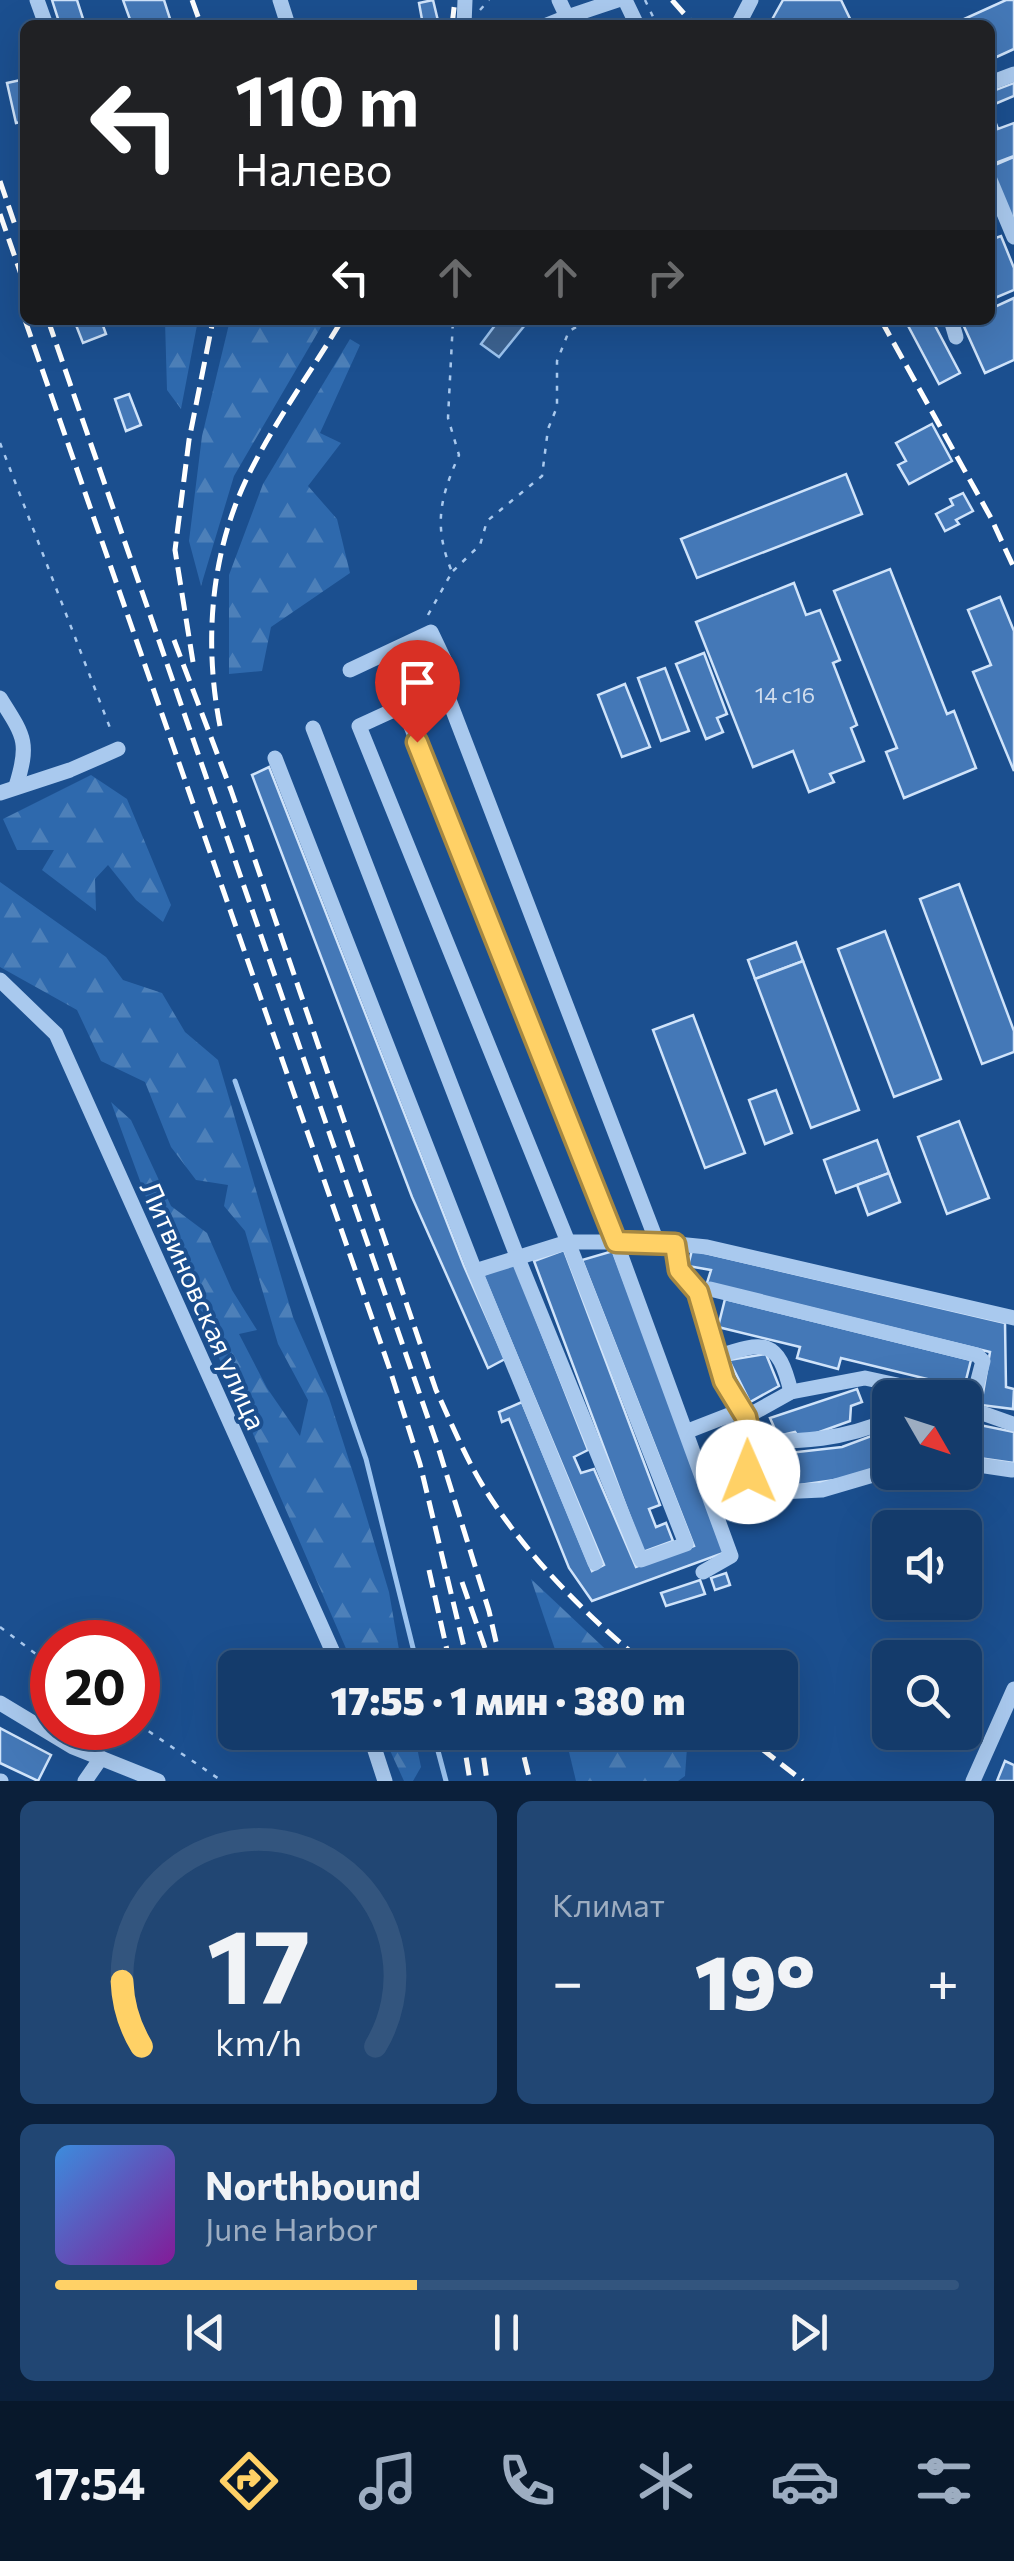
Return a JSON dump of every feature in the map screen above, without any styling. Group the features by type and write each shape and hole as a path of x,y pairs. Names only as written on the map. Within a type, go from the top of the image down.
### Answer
{"street":[{"path":"572,20 622,0"},
{"path":"995,206 1014,237"},
{"path":"952,325 956,337"},
{"path":"312,728 517,1256 641,1560 686,1544 359,726 444,687 451,674 431,632 350,670"},
{"path":"444,687 657,1242"},
{"path":"0,698 20,730 26,754 16,786"},
{"path":"402,706 616,1242 732,1556 703,1572"},
{"path":"0,793 118,749"},
{"path":"275,758 475,1271 595,1563"},
{"name":"Литвиновская улица","path":"0,980 56,1034 332,1650"},
{"path":"475,1271 568,1242 657,1242 707,1247 1014,1318"},
{"path":"675,1244 679,1270 698,1292 724,1381 744,1413 751,1441 748,1472 756,1493 822,1490 872,1475"},
{"path":"698,1292 710,1289 977,1355 983,1361 977,1380"},
{"path":"716,1356 752,1345 770,1348 784,1362 792,1392"},
{"path":"688,1432 792,1392 865,1378 872,1381"},
{"path":"982,1412 1013,1424"},
{"path":"751,1441 809,1442 872,1427"},
{"path":"982,1466 1012,1470"},
{"path":"973,1781 1014,1688"},
{"path":"0,1703 73,1747 158,1781"},
{"path":"375,1750 385,1781"},
{"path":"85,1781 100,1758"}],"path":[{"path":"452,572 442,549 442,494 460,455 448,418 453,325"},
{"path":"431,632 428,614 452,572 480,545 487,521 542,476 548,429 557,407 558,361 569,332 581,325"},
{"path":"0,443 118,749"},
{"path":"0,1627 30,1650"},
{"path":"160,1739 222,1781"}],"green space":[{"path":"165,325 197,325 181,409 167,390"},
{"path":"229,325 322,325 234,476 201,586 189,541 202,436"},
{"path":"350,339 360,345 320,433 341,443 308,486 337,519 350,573 271,627 262,671 229,674 229,575 263,484"},
{"path":"91,775 127,799 171,905 163,922 136,900 108,865 95,879 96,911 42,870 54,850 17,850 3,819"},
{"path":"0,882 106,957 123,980 162,993 185,1032 218,1060 293,1317 329,1398 357,1485 389,1592 399,1650 347,1650 234,1390 157,1227 111,1102 131,1120 171,1206 207,1233 232,1290 257,1330 239,1334 267,1388 300,1436 308,1400 278,1344 245,1231 224,1206 228,1185 196,1180 171,1147 145,1082 101,1061 77,1010 0,967"},
{"path":"531,1579 606,1650 555,1650"},
{"path":"390,1750 418,1750 421,1767 413,1781 404,1781"},
{"path":"687,1750 685,1776 678,1781 576,1781 569,1752"}],"shaded area":[{"path":"495,325 525,325 499,357 481,344"}],"building":[{"path":"52,0 77,0 83,20 58,20"},
{"path":"123,0 164,0 170,20 130,20"},
{"path":"433,0 438,20 422,20 419,3"},
{"path":"783,0 841,0 851,20 772,20"},
{"path":"1014,0 1014,49 995,58 995,20 962,20"},
{"path":"20,80 20,122 16,123 7,83"},
{"path":"1014,83 1014,96 995,104 995,90"},
{"path":"995,121 998,129 1014,123 1014,156 995,163"},
{"path":"1014,157 1014,225 995,179 995,165"},
{"path":"1001,236 1014,268 1014,290 995,298 995,238"},
{"path":"1014,298 1014,360 985,373 963,325 995,325 995,307"},
{"path":"76,325 103,325 106,334 83,343"},
{"path":"908,325 935,325 960,373 939,384"},
{"path":"129,394 141,425 126,431 115,399"},
{"path":"932,424 952,461 909,484 898,465 906,461 896,443"},
{"path":"846,474 862,514 697,578 681,539"},
{"path":"963,493 973,511 945,531 936,514 953,505 950,499"},
{"path":"890,569 947,714 954,711 976,768 904,798 886,752 897,748 834,591"},
{"path":"794,583 806,615 820,610 840,660 833,663 857,725 851,728 864,761 830,774 834,782 809,792 793,751 753,767 696,622"},
{"path":"1000,597 1014,631 1014,771 973,672 991,665 968,610"},
{"path":"704,653 727,714 717,718 723,732 706,739 676,664"},
{"path":"665,668 689,731 661,741 638,678"},
{"path":"625,684 650,747 622,757 598,695"},
{"path":"269,767 464,1266 505,1359 488,1368 412,1197 252,775"},
{"path":"959,884 1014,1031 1014,1052 982,1064 920,899"},
{"path":"885,931 941,1079 894,1097 838,949"},
{"path":"796,942 803,961 755,979 748,960"},
{"path":"803,961 859,1110 811,1128 755,979"},
{"path":"693,1015 745,1153 705,1168 653,1030"},
{"path":"776,1090 792,1133 765,1144 749,1100"},
{"path":"959,1121 989,1198 947,1214 918,1137"},
{"path":"877,1140 889,1173 836,1193 824,1160"},
{"path":"889,1173 900,1202 868,1215 857,1185"},
{"path":"564,1250 660,1505 649,1509 656,1527 666,1523 673,1541 643,1552 534,1261"},
{"path":"692,1250 1005,1323 1006,1387 1014,1389 1013,1409 982,1405 990,1352 707,1283 711,1270 688,1266"},
{"path":"613,1251 726,1552 592,1601 569,1568 509,1419 502,1422 499,1412 522,1402 592,1571 604,1565 483,1275 514,1262 588,1450 574,1457 581,1473 594,1469 636,1567 694,1546 582,1260"},
{"path":"725,1299 971,1360 966,1380 931,1380 841,1358 838,1369 797,1358 800,1347 718,1327"},
{"path":"766,1354 779,1386 750,1402 729,1360"},
{"path":"857,1389 862,1402 851,1406 850,1421 800,1439 795,1432 778,1436 770,1418"},
{"path":"982,1425 1014,1432 1014,1463 982,1458"},
{"path":"872,1436 872,1470 849,1478 778,1488 757,1486 753,1457 842,1447"},
{"path":"726,1573 730,1585 715,1590 711,1578"},
{"path":"700,1580 705,1594 666,1606 661,1593"},
{"path":"0,1728 30,1744 30,1750 51,1755 38,1781 0,1763"},
{"path":"1005,1761 1014,1765 1014,1781 997,1781"}],"waterway":[{"path":"235,1081 366,1459 414,1650"},
{"path":"438,1750 446,1781"}],"railway":[{"path":"192,0 199,20"},
{"path":"453,20 455,0"},
{"path":"672,0 690,20"},
{"path":"0,181 16,228"},
{"path":"0,214 20,272"},
{"path":"27,325 389,1367 420,1464 465,1650"},
{"path":"50,325 438,1447 498,1650"},
{"path":"193,662 175,550 189,440 212,325"},
{"path":"220,726 212,632 225,538 257,458 339,325"},
{"path":"884,325 991,518 1014,568"},
{"path":"174,640 231,790 436,1390 496,1507 535,1557 629,1650"},
{"path":"429,1570 447,1650"},
{"path":"462,1582 485,1648"},
{"path":"465,1750 470,1781"},
{"path":"483,1750 487,1781"},
{"path":"522,1750 530,1781"},
{"path":"763,1750 803,1781"}],"route":[{"path":"417,742 616,1242 675,1244 679,1270 698,1292 724,1381 746,1417 751,1441 748,1472"}]}
